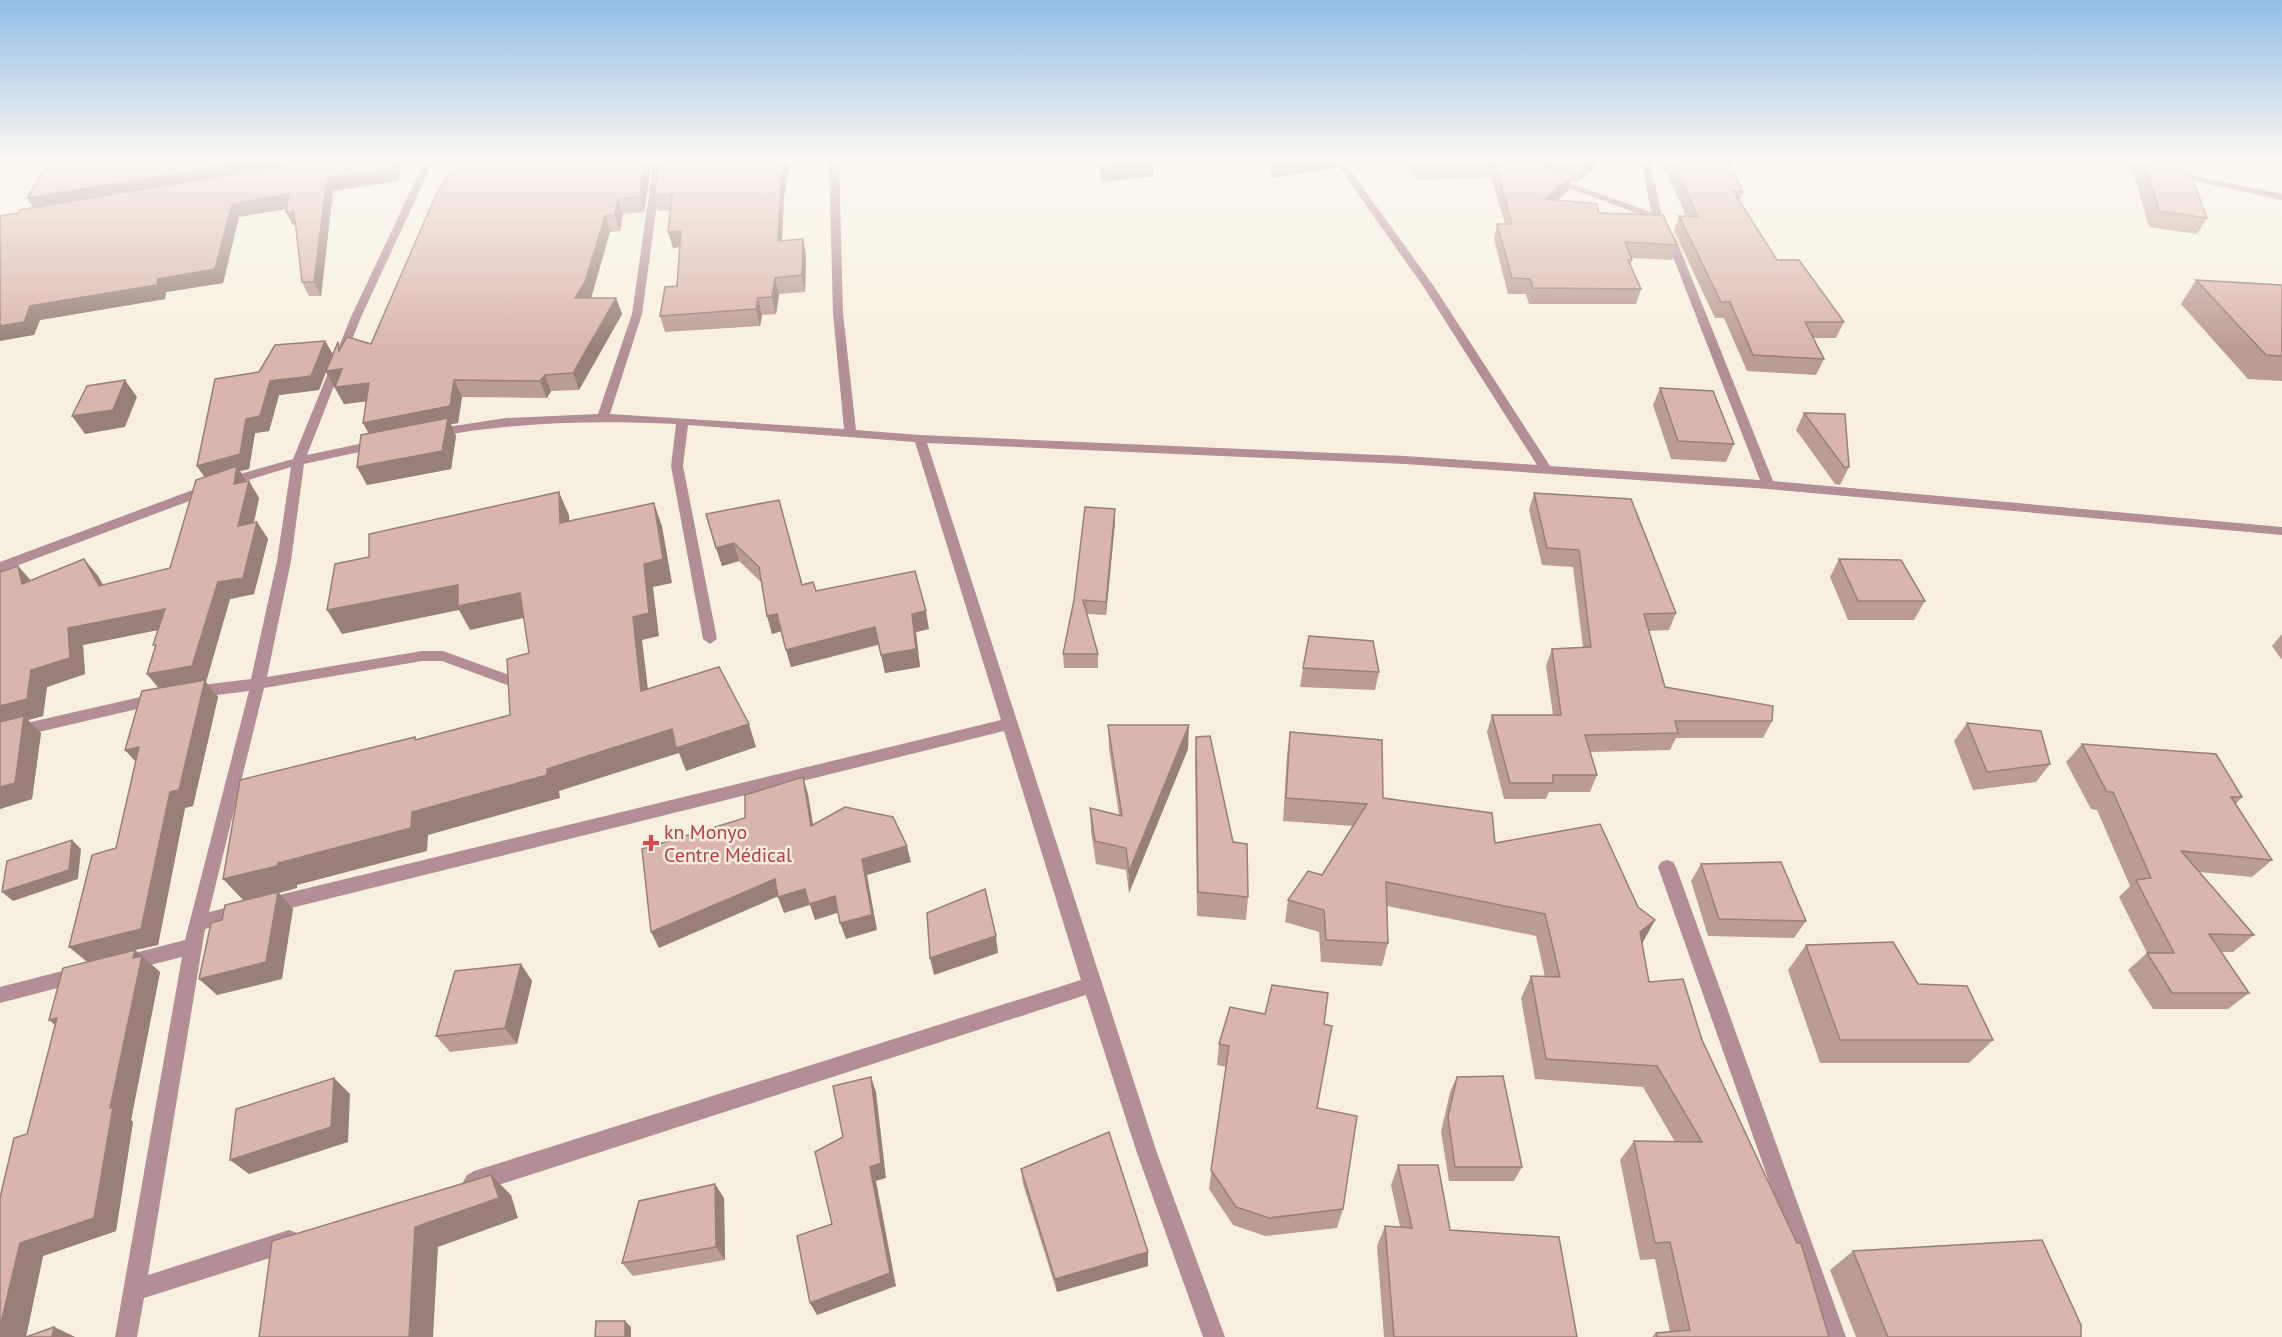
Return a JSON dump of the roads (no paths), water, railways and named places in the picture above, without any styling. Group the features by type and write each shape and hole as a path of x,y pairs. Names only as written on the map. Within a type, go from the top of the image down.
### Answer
{"street":[{"path":"126,1337 197,923 258,684 285,561 298,461 356,317 401,222"},
{"path":"603,416 637,314 650,222"},
{"path":"836,222 838,313 850,432"},
{"path":"1384,222 1428,285 1546,469"},
{"path":"1660,222 1671,239 1768,484"},
{"path":"423,435 504,420 603,416 850,432 920,439 1405,460 1768,484 2282,531"},
{"path":"682,421 677,466 710,639"},
{"path":"920,439 1008,724 1147,1153 1214,1337"},
{"path":"0,567 227,482 298,461 389,442"},
{"path":"0,735 176,696 422,656 443,656 458,660 507,680"},
{"path":"197,923 1008,724"},
{"path":"1667,867 1835,1337"},
{"path":"114,966 194,946"},
{"path":"0,995 91,972"},
{"path":"453,1189 1092,985"},
{"path":"134,1290 305,1236"}],"place":[{"name":"kn Monyo Centre Médical","path":"651,843"}]}
